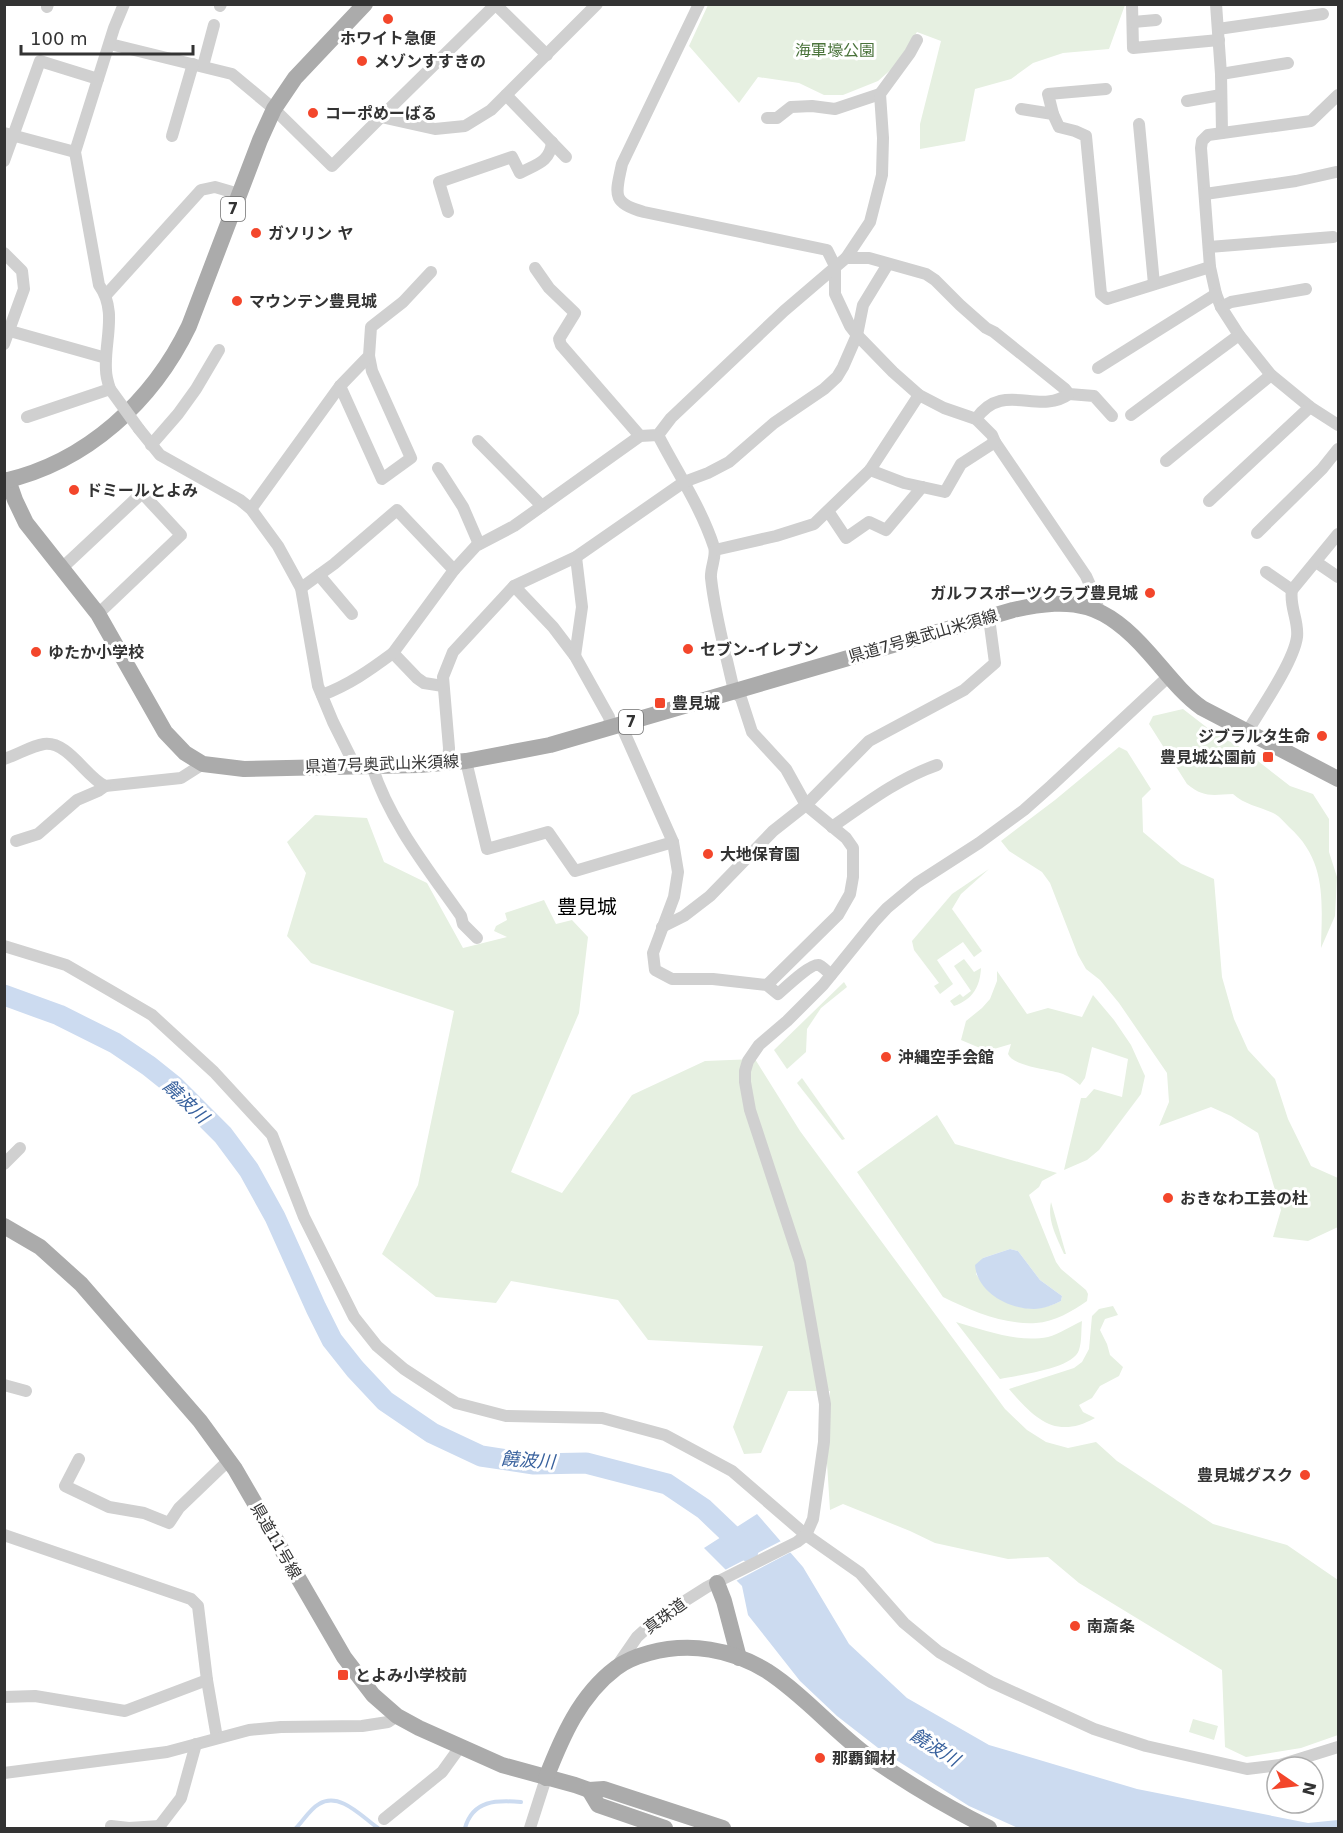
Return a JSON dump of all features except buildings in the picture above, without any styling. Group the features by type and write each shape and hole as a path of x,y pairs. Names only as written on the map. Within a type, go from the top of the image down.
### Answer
{"main road":[{"name":"7","path":"6,480 42,469 89,445 116,423 154,383 180,345 189,326 274,109 295,78 365,4"},
{"name":"県道7号奥武山米須線","path":"6,480 26,523 98,614 165,732 185,753 203,764 244,769 466,761 550,745 989,618 1037,605 1059,603 1084,605 1113,619 1148,651 1168,676 1202,708 1338,779"},
{"name":"県道11号線","path":"4,1226 40,1247 81,1284 200,1420 229,1460 344,1658 367,1689 397,1716 460,1747 514,1769 589,1790 604,1789 723,1828"},
{"path":"722,1580 724,1601 739,1658"},
{"path":"546,1778 558,1747 577,1711 616,1667 643,1655 683,1647 707,1649 730,1654 768,1672 884,1767 942,1805 989,1828"},
{"name":"県道11号線","path":"589,1790 598,1805 665,1828"}],"street":[{"path":"124,4 75,152 99,285 106,295 110,329 106,371 110,389 159,455 240,500 251,510 278,546 301,588 318,686 333,722 364,766 411,844 461,916 463,924 477,938"},
{"path":"381,117 435,129 465,126 491,110 597,4"},
{"path":"699,4 622,164 616,190 618,198 632,208 644,212 827,250 835,266 835,294 850,326 893,372 919,395 944,408 976,419 992,435 1086,576 1099,611"},
{"path":"1132,4 1133,48 1219,35 1323,14"},
{"path":"1216,4 1222,133"},
{"path":"110,44 232,74 274,109 332,166 495,5 547,55"},
{"path":"1132,22 1156,20"},
{"path":"172,136 214,25"},
{"path":"767,118 777,118 791,107 812,106 835,109 880,94 917,40"},
{"path":"4,161 10,134 40,61 99,79"},
{"path":"1221,74 1288,63"},
{"path":"1106,89 1048,94 1059,127 1086,136 1101,294 1107,299 1210,267"},
{"path":"322,695 363,676 393,653 454,570 476,546 514,526 640,436 658,435 671,418 784,311 846,258 870,222 882,175 883,138 880,94"},
{"path":"1187,101 1221,94"},
{"path":"506,95 566,157"},
{"path":"1338,95 1311,121 1208,135 1202,141 1210,267 1221,307 1239,335 1271,375 1310,407 1338,425"},
{"path":"1021,109 1053,114"},
{"path":"1139,124 1154,284"},
{"path":"10,134 75,152"},
{"path":"448,212 439,182 512,157 520,173 545,160 551,152 552,142"},
{"path":"1205,194 1286,183 1336,172"},
{"path":"106,295 201,190 215,187 239,194"},
{"path":"1209,247 1334,237"},
{"path":"4,253 22,271 24,289 4,344"},
{"path":"846,258 869,258 926,274 972,316 1031,361 1069,394"},
{"path":"448,763 449,748 443,677 453,652 514,586 576,557 684,482 729,462 774,423 824,389 837,377 857,335 863,305 888,264"},
{"path":"535,268 549,288 575,313 559,339 561,345 640,436"},
{"path":"340,386 382,479 411,458 372,371 369,356 371,327 403,302 431,272"},
{"path":"1221,307 1231,302 1306,289"},
{"path":"1098,368 1216,294"},
{"path":"10,331 106,358"},
{"path":"1131,415 1239,335"},
{"path":"151,445 196,389 219,350"},
{"path":"251,510 340,386 369,356"},
{"path":"1166,461 1271,375"},
{"path":"27,417 110,389"},
{"path":"976,419 980,412 995,401 1005,399 1049,401 1063,399 1069,394 1094,396 1112,416"},
{"path":"715,550 776,536 814,524 870,470 919,395"},
{"path":"1209,501 1310,407"},
{"path":"658,435 703,520 715,550 710,575 716,610 734,692 741,698 752,732 786,769 806,805 846,838 853,848 853,877 850,894 838,915 767,985"},
{"path":"478,441 542,506"},
{"path":"870,470 904,483 945,492 961,464 995,442"},
{"path":"1257,533 1322,469 1338,449"},
{"path":"438,468 463,507 479,544"},
{"path":"828,511 846,538 868,522 886,530 922,487"},
{"path":"62,568 142,493 181,535 98,614"},
{"path":"301,588 397,510 454,570"},
{"path":"1247,732 1294,648 1298,626 1292,601 1292,590 1338,534"},
{"path":"575,656 582,607 576,557"},
{"path":"1316,562 1338,577"},
{"path":"1266,572 1292,590"},
{"path":"319,575 352,614"},
{"path":"514,586 553,627 575,656 616,726 673,842 678,872 674,897 653,953 655,970 672,979 713,979 767,985 778,994 816,965 820,965 831,975"},
{"path":"662,927 684,916 710,896 773,831 806,805 869,741 964,690 995,663 989,618"},
{"path":"393,653 424,683 443,686"},
{"path":"801,1538 813,1520 824,1442 825,1404 800,1262 750,1110 745,1071 748,1061 759,1045 809,1000 874,922 902,895 1024,810 1168,676"},
{"path":"4,759 42,744 52,744 61,747 96,782 105,786"},
{"path":"466,761 487,849 548,832 575,871 673,842"},
{"path":"16,841 38,834 77,800 105,786 181,778 203,764"},
{"path":"831,827 887,790 937,765"},
{"path":"4,946 66,965 111,990 152,1016 214,1072 272,1135 304,1216 354,1317 378,1346 404,1369 456,1403 506,1416 602,1418 665,1435 732,1471 801,1538 860,1573 904,1623 939,1652 981,1676 1094,1729 1146,1746 1247,1769 1280,1766 1338,1747"},
{"path":"4,1164 20,1148"},
{"path":"4,1385 26,1391"},
{"path":"79,1459 65,1486 109,1507 144,1513 169,1523 179,1509 229,1460"},
{"path":"4,1535 191,1599 198,1606 217,1738"},
{"name":"真珠道","path":"616,1667 637,1637 682,1602 801,1538"},
{"path":"4,1697 35,1696 125,1711 207,1680"},
{"path":"4,1773 167,1752 249,1730 362,1726 388,1722 397,1716"},
{"path":"111,1826 159,1827 181,1798 196,1744"},
{"path":"384,1820 442,1772 460,1747"},
{"path":"530,1828 546,1778"}],"green space":[{"name":"海軍壕公園","path":"708,5 1125,5 1109,49 1063,53 1033,63 1011,79 975,89 965,141 920,149 920,124 941,41 917,32 895,66 878,81 843,95 824,95 799,83 758,77 739,103 689,46"},
{"path":"1183,709 1214,733 1240,747 1290,786 1313,794 1329,819 1329,852 1337,877 1335,916 1321,948 1320,883 1310,854 1301,840 1275,814 1233,794 1203,794 1187,784 1149,724 1153,716"},
{"path":"1119,747 1127,751 1151,789 1142,798 1143,832 1181,864 1214,879 1222,977 1234,1019 1248,1050 1275,1079 1288,1119 1311,1166 1338,1178 1338,1227 1308,1241 1273,1237 1281,1210 1258,1133 1231,1116 1211,1107 1159,1126 1169,1102 1167,1073 1119,1003 1100,980 1086,969 1078,955 1050,883 1042,872 1009,851 1001,841"},
{"path":"315,815 367,818 384,862 427,883 463,948 507,937 494,931 496,926 507,920 505,913 544,900 556,924 572,920 588,937 579,1013 511,1172 562,1193 632,1095 705,1061 755,1059 800,1131 1005,1409 1027,1430 1046,1442 1068,1448 1096,1442 1117,1461 1213,1524 1287,1545 1338,1580 1338,1735 1301,1748 1246,1757 1225,1747 1222,1670 1079,1583 1048,1557 1008,1559 935,1543 843,1504 830,1510 827,1463 830,1391 788,1391 761,1453 744,1454 733,1427 763,1346 648,1340 618,1300 511,1281 496,1303 436,1297 382,1254 418,1185 454,1011 311,963 287,936 306,873 287,842"},
{"path":"989,869 961,894 952,909 982,951 974,957 963,942 937,960 953,984 940,994 934,986 939,983 914,950 912,941 952,894"},
{"path":"964,959 974,972 981,968 979,981 971,996 954,1006 950,1001 960,994 963,997 971,991 954,966"},
{"path":"997,971 1027,1014 1048,1008 1082,1017 1093,995 1131,1045 1145,1076 1141,1094 1099,1150 1087,1160 1064,1170 1081,1098 1086,1098 1094,1089 1122,1097 1128,1059 1092,1047 1085,1078 1080,1085 1063,1074 1017,1062 1008,1054 1011,1044 987,1051 961,1040 966,1021 990,999 997,981"},
{"path":"844,982 847,987 821,1008 807,1029 806,1052 787,1069 774,1050"},
{"path":"802,1078 845,1139 842,1140 797,1083"},
{"path":"937,1115 955,1144 1057,1173 1042,1181 1039,1187 1029,1195 1056,1262 1086,1290 1087,1301 1056,1318 1043,1322 1024,1323 988,1316 943,1297 857,1172","holes":["1010,1249 1018,1251 1040,1280 1062,1296 1061,1301 1036,1308 1013,1305 993,1293 976,1274 983,1258"]},
{"path":"1051,1202 1066,1254 1056,1235 1050,1216"},
{"path":"1113,1306 1118,1315 1105,1319 1100,1330 1110,1355 1123,1367 1119,1376 1100,1386 1092,1398 1079,1405 1083,1412 1095,1418 1069,1427 1047,1423 1037,1417 1009,1389 1074,1368 1082,1362 1089,1349 1092,1316 1099,1309"},
{"path":"1082,1321 1080,1347 1075,1357 1044,1370 1000,1379 956,1322 1001,1335 1036,1338 1052,1336"},
{"path":"1193,1719 1218,1726 1214,1740 1189,1732"}],"water":[{"path":"1010,1249 1018,1251 1040,1280 1062,1296 1061,1301 1041,1308 1024,1308 1004,1302 988,1291 977,1275 975,1265 983,1258"},
{"path":"757,1514 803,1567 849,1644 907,1698 989,1745 1137,1789 1308,1823 1338,1820 1338,1828 1018,1828 969,1806 882,1751 837,1716 800,1681 748,1615 742,1586 704,1548"}],"pier":[{"path":"783,1540 793,1551 734,1582 723,1571"}],"waterway":[{"name":"饒波川","path":"4,995 59,1015 115,1043 174,1086 223,1135 249,1170 275,1217 332,1340 385,1401 432,1433 481,1456 534,1464 586,1463 667,1484 704,1509 748,1551"},
{"path":"296,1828 316,1806 327,1801 335,1801 351,1807 378,1828"},
{"path":"465,1828 469,1819 480,1807 494,1802 521,1802"}],"place":[{"name":"ホワイト急便","path":"388,19"},
{"name":"メゾンすすきの","path":"362,61"},
{"name":"コーポめーばる","path":"313,113"},
{"name":"ガソリン ヤ","path":"256,233"},
{"name":"マウンテン豊見城","path":"237,301"},
{"name":"ドミールとよみ","path":"74,490"},
{"name":"ガルフスポーツクラブ豊見城","path":"1150,593"},
{"name":"セブン-イレブン","path":"688,649"},
{"name":"ゆたか小学校","path":"36,652"},
{"name":"豊見城","path":"660,703"},
{"name":"ジブラルタ生命","path":"1322,736"},
{"name":"豊見城公園前","path":"1268,757"},
{"name":"大地保育園","path":"708,854"},
{"name":"沖縄空手会館","path":"886,1057"},
{"name":"おきなわ工芸の杜","path":"1168,1198"},
{"name":"豊見城グスク","path":"1305,1475"},
{"name":"南斎条","path":"1075,1626"},
{"name":"とよみ小学校前","path":"343,1675"},
{"name":"那覇鋼材","path":"820,1758"}],"district":[{"name":"豊見城","path":"587,907"}]}
